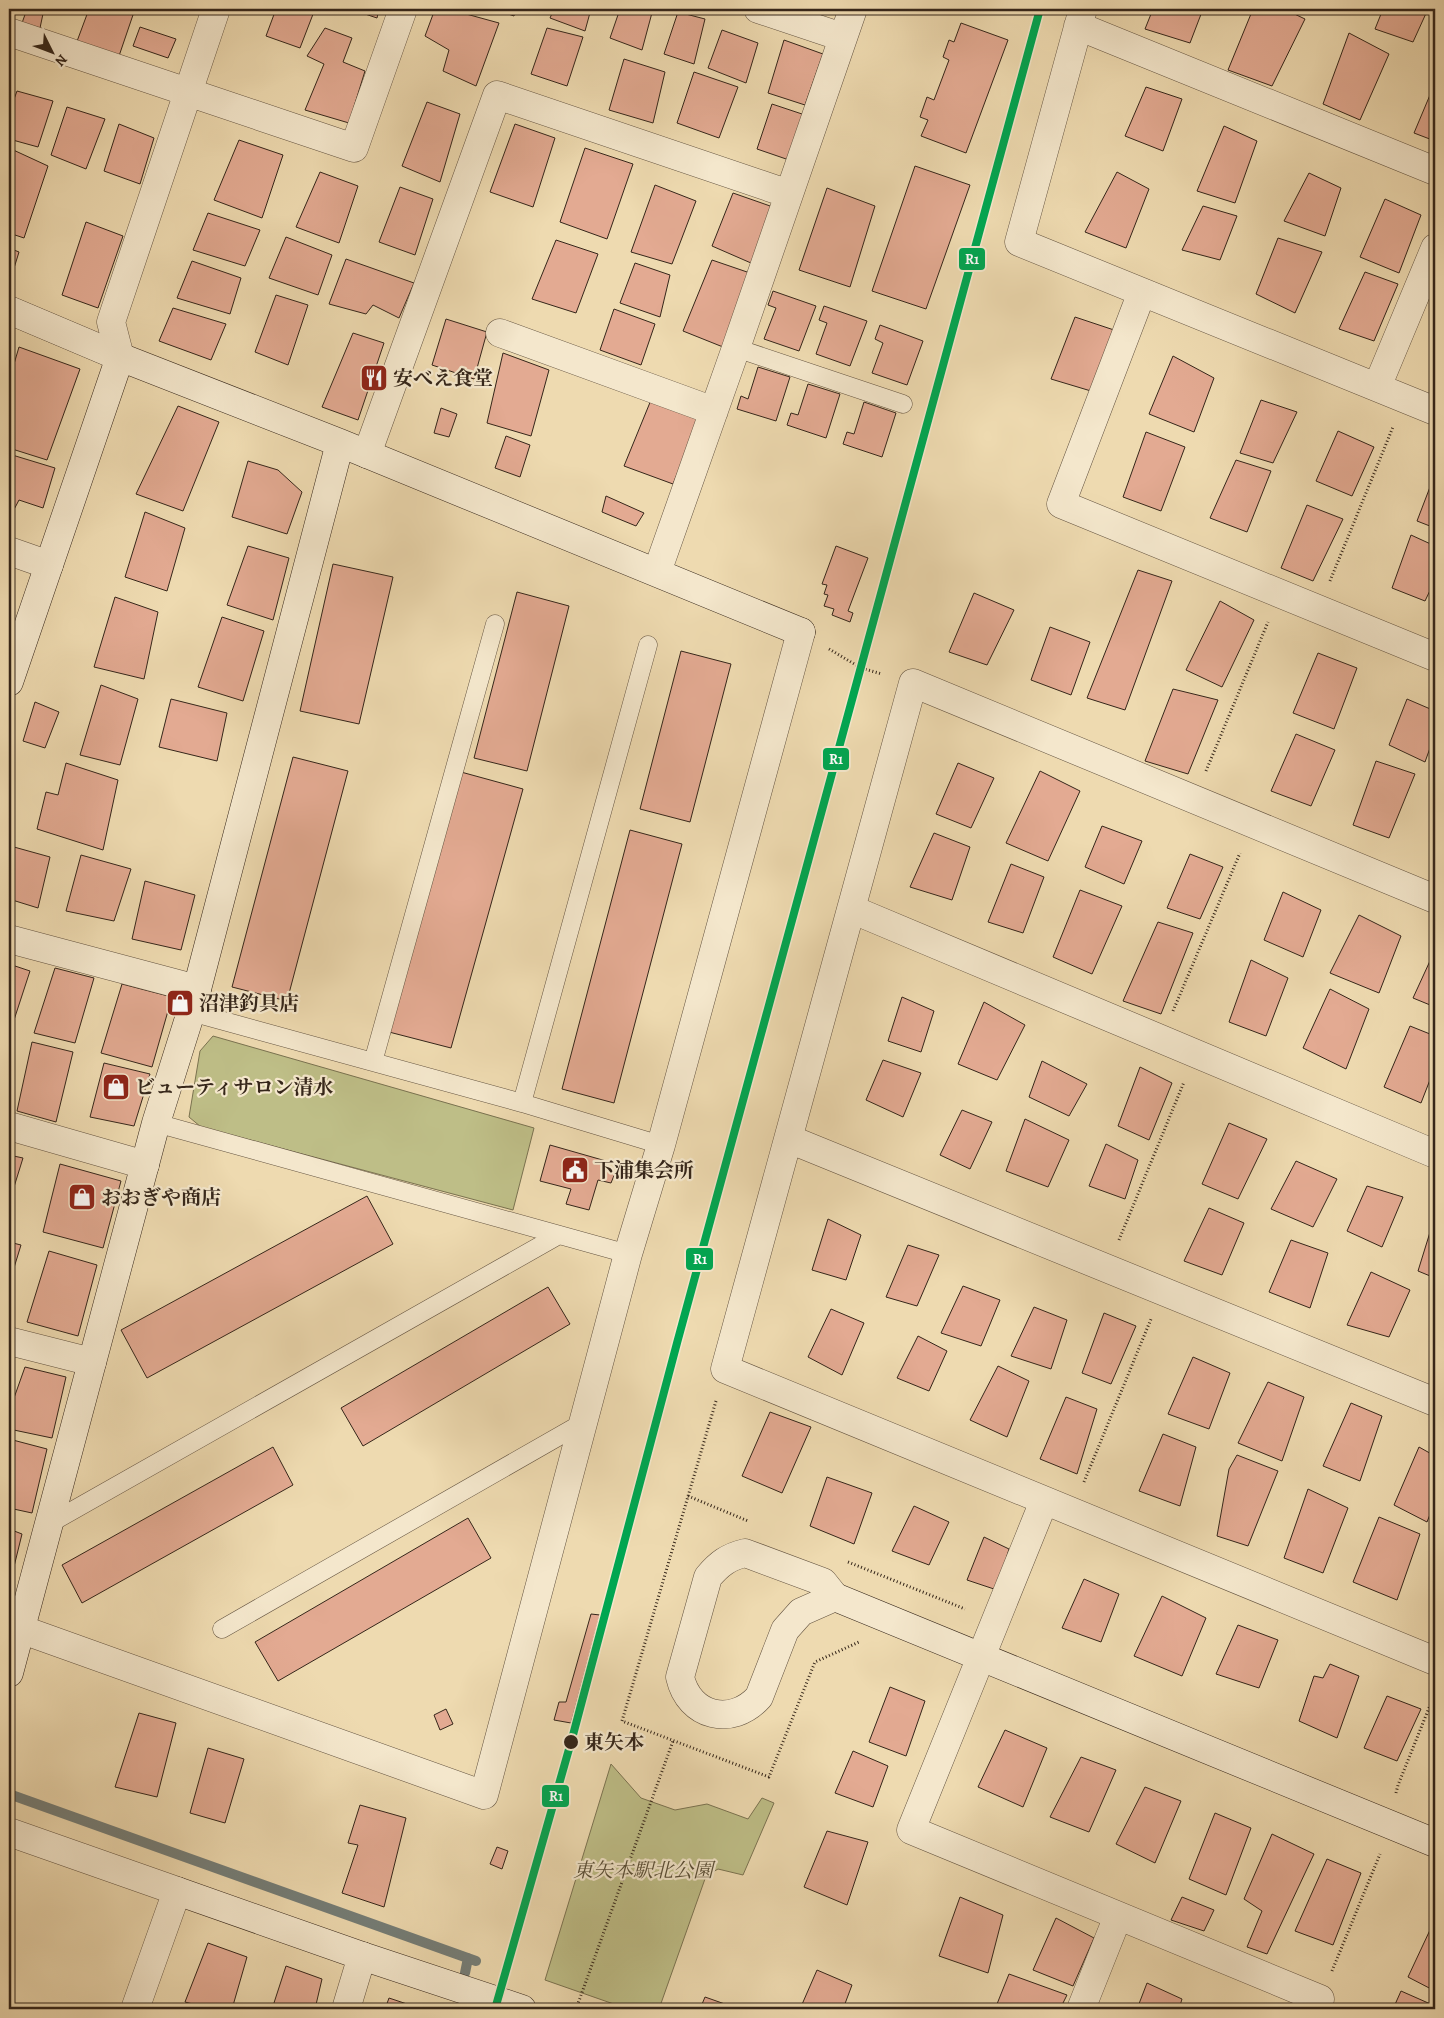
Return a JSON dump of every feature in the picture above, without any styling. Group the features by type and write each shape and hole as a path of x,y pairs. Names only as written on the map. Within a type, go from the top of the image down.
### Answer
{"street":[{"path":"9,682 120,357 111,322 216,9"},
{"path":"9,32 354,148 403,9"},
{"path":"758,9 842,37"},
{"path":"657,572 853,9"},
{"path":"1435,171 1081,17 1019,242 1435,411"},
{"path":"366,454 497,95 789,194"},
{"path":"1377,387 1435,248"},
{"path":"1142,292 1061,504 1435,657"},
{"path":"9,310 120,357 340,443 801,632 661,1145 628,1254 484,1795 15,1627"},
{"path":"500,333 714,411"},
{"path":"9,1673 15,1627 47,1525 156,1123 194,1000 340,443"},
{"path":"9,551 49,565"},
{"path":"1435,899 913,683 725,1369 1435,1661"},
{"path":"851,909 1435,1154"},
{"path":"9,939 194,1000"},
{"path":"9,1126 145,1165"},
{"path":"789,1139 1435,1402"},
{"path":"9,1340 92,1362"},
{"path":"1044,1501 911,1830 1320,1999 1316,2009"},
{"path":"835,1597 801,1612 785,1630 759,1697 751,1705 738,1713 723,1716 699,1708 690,1700 683,1688 680,1677 708,1577 731,1556 745,1553 823,1582 835,1597 1435,1842"},
{"path":"9,1832 362,1956 522,2009"},
{"path":"135,2009 177,1891"},
{"path":"1081,2009 1118,1916"},
{"path":"346,2009 362,1956"}],"lane":[{"path":"736,348 902,404"},
{"path":"373,1062 495,624"},
{"path":"522,1103 648,645"},
{"path":"194,1000 373,1062 522,1103 661,1145"},
{"path":"156,1123 628,1254"},
{"path":"47,1525 559,1235"},
{"path":"222,1629 584,1422"}],"path":[{"path":"1318,609 1405,398"},
{"path":"1194,799 1280,593"},
{"path":"801,632 861,668 913,683"},
{"path":"1161,1039 1253,824"},
{"path":"1107,1269 1196,1054"},
{"path":"1072,1513 1162,1291"},
{"path":"725,1369 622,1721 770,1777 815,1662 858,1642 867,1646"},
{"path":"576,2009 673,1740"}],"green space":[{"path":"213,1036 534,1128 513,1210 201,1127 189,1117 200,1051"},
{"name":"東矢本駅北公園","path":"611,1764 641,1798 675,1810 707,1804 748,1819 762,1798 774,1803 743,1875 718,1869 706,1876 659,2009 628,2009 545,1980"}],"building":[{"path":"27,9 44,9 40,28 22,23"},
{"path":"89,9 135,9 119,56 76,44"},
{"path":"276,9 315,9 300,48 266,36"},
{"path":"350,9 379,9 377,18"},
{"path":"435,9 448,9 499,23 476,86 443,71 449,50 425,36"},
{"path":"494,9 516,9 514,16"},
{"path":"554,9 591,9 585,31 550,18"},
{"path":"620,9 653,9 642,50 610,38"},
{"path":"1153,9 1203,9 1190,43 1145,29"},
{"path":"1253,9 1284,9 1305,19 1272,86 1228,70"},
{"path":"1383,9 1428,9 1413,42 1375,29"},
{"path":"678,12 705,19 694,64 664,54"},
{"path":"961,23 1008,40 966,153 921,136 928,120 920,117 927,97 934,100 949,60 943,57 949,40 954,42"},
{"path":"140,27 176,39 168,58 133,46"},
{"path":"325,28 352,38 343,62 365,71 349,123 305,110 324,64 307,56"},
{"path":"547,28 583,37 567,86 531,74"},
{"path":"722,30 758,43 746,83 708,68"},
{"path":"1349,33 1389,54 1360,120 1323,104"},
{"path":"784,40 823,54 805,105 768,93"},
{"path":"624,59 665,72 653,123 609,110"},
{"path":"694,72 738,87 719,138 677,123"},
{"path":"1435,83 1435,141 1414,133"},
{"path":"1146,87 1182,99 1163,151 1125,136"},
{"path":"17,91 53,101 38,147 9,139 9,113"},
{"path":"427,102 460,114 440,182 402,166"},
{"path":"772,104 808,116 792,161 757,149"},
{"path":"67,107 105,119 86,169 51,155"},
{"path":"119,124 154,138 140,184 104,171"},
{"path":"515,124 555,138 533,207 490,192"},
{"path":"1224,126 1257,141 1235,203 1197,191"},
{"path":"239,140 283,155 262,218 214,200"},
{"path":"9,148 48,166 24,238 9,233"},
{"path":"585,148 633,164 607,239 560,222"},
{"path":"915,166 970,185 926,309 872,291"},
{"path":"320,172 358,186 339,243 296,227"},
{"path":"1117,172 1149,189 1126,248 1085,232"},
{"path":"1309,173 1341,188 1325,236 1284,221"},
{"path":"655,185 696,201 672,264 631,252"},
{"path":"400,187 433,199 415,255 379,242"},
{"path":"827,188 875,206 850,287 799,270"},
{"path":"733,193 773,207 751,263 712,246"},
{"path":"1385,199 1421,215 1399,273 1360,257"},
{"path":"1203,206 1237,216 1220,260 1182,250"},
{"path":"208,213 260,230 245,266 193,250"},
{"path":"86,222 123,236 98,308 62,295"},
{"path":"286,237 332,255 318,295 269,278"},
{"path":"1278,238 1322,252 1295,313 1256,294"},
{"path":"556,240 598,254 576,313 532,299"},
{"path":"9,248 19,252 10,281 9,281"},
{"path":"346,259 414,283 399,318 373,305 366,314 329,304"},
{"path":"712,260 750,273 723,347 683,331"},
{"path":"192,261 241,278 230,314 177,298"},
{"path":"635,263 670,275 660,317 620,303"},
{"path":"1365,272 1398,284 1374,341 1339,329"},
{"path":"773,291 816,306 799,351 764,339 776,308 768,305"},
{"path":"276,295 308,305 288,365 255,352"},
{"path":"824,306 867,321 850,366 816,354 827,323 819,320"},
{"path":"173,308 226,324 211,360 159,341"},
{"path":"614,309 655,324 641,365 600,350"},
{"path":"1075,317 1114,330 1091,391 1051,379"},
{"path":"446,319 487,332 474,379 432,365"},
{"path":"880,325 923,341 907,385 872,373 883,343 875,339"},
{"path":"353,333 384,343 358,420 322,407"},
{"path":"19,347 80,369 47,460 9,448 9,381"},
{"path":"503,353 549,370 531,436 487,423"},
{"path":"1173,356 1214,378 1194,432 1149,414"},
{"path":"758,367 790,377 776,421 737,409 741,396 748,399"},
{"path":"808,384 840,394 826,438 787,425 791,413 798,415"},
{"path":"651,400 700,419 673,484 624,466"},
{"path":"1261,400 1297,412 1273,463 1240,453"},
{"path":"864,402 896,413 882,457 843,444 847,432 854,434"},
{"path":"178,406 219,422 183,511 136,494"},
{"path":"441,408 457,414 449,437 434,433"},
{"path":"1338,431 1374,447 1352,496 1316,481"},
{"path":"1146,432 1185,447 1161,511 1123,497"},
{"path":"506,436 530,445 520,477 495,468"},
{"path":"9,454 55,468 43,508 19,500 9,519"},
{"path":"1236,460 1271,471 1247,532 1210,518"},
{"path":"248,461 278,470 302,492 287,534 232,517"},
{"path":"1435,474 1435,528 1417,521"},
{"path":"606,496 644,513 636,526 602,512"},
{"path":"1307,505 1343,519 1313,581 1281,568"},
{"path":"145,512 185,528 167,591 125,577"},
{"path":"1411,535 1435,546 1435,580 1425,601 1392,588"},
{"path":"248,546 289,558 273,620 227,605"},
{"path":"836,546 868,558 848,611 853,613 850,622 832,615 834,609 824,606 828,595 824,594 827,585 822,584"},
{"path":"333,564 393,577 359,724 300,711"},
{"path":"1138,570 1172,581 1125,710 1087,698"},
{"path":"517,592 569,606 527,771 474,758"},
{"path":"974,593 1014,610 987,665 949,652"},
{"path":"115,597 158,612 144,679 94,667"},
{"path":"1220,601 1254,620 1222,687 1186,670"},
{"path":"222,617 264,631 243,701 198,687"},
{"path":"1050,627 1090,642 1071,695 1031,680"},
{"path":"681,651 731,664 690,822 640,809"},
{"path":"1318,653 1357,668 1334,729 1293,713"},
{"path":"101,685 138,699 120,765 80,755"},
{"path":"1173,689 1218,700 1188,774 1145,761"},
{"path":"171,699 227,713 217,761 159,747"},
{"path":"1407,699 1435,711 1435,734 1425,762 1389,745"},
{"path":"35,702 59,712 45,748 23,741"},
{"path":"1296,734 1335,750 1311,806 1271,791"},
{"path":"293,757 348,771 287,1001 232,987"},
{"path":"1376,761 1415,774 1389,838 1353,825"},
{"path":"66,763 118,780 103,850 37,829 46,792 58,795"},
{"path":"958,763 994,778 971,828 936,814"},
{"path":"1040,771 1080,791 1048,861 1006,843"},
{"path":"461,772 523,789 451,1048 389,1032"},
{"path":"1102,826 1142,841 1124,884 1085,867"},
{"path":"630,830 682,844 614,1103 562,1089"},
{"path":"934,833 970,847 952,900 910,887"},
{"path":"14,847 50,857 38,908 9,899 9,867"},
{"path":"1190,854 1223,867 1200,919 1167,908"},
{"path":"81,855 131,869 114,921 66,911"},
{"path":"1011,864 1044,877 1023,933 988,922"},
{"path":"145,881 195,895 181,950 132,939"},
{"path":"1080,890 1122,906 1092,974 1053,957"},
{"path":"1283,892 1321,910 1303,957 1264,940"},
{"path":"1359,915 1401,936 1379,993 1330,973"},
{"path":"1158,922 1193,933 1161,1014 1123,1001"},
{"path":"1435,950 1435,1007 1413,998"},
{"path":"1251,960 1288,978 1266,1036 1229,1022"},
{"path":"9,964 30,971 14,1020 9,1019"},
{"path":"55,968 94,978 75,1043 34,1033"},
{"path":"122,984 172,997 152,1067 101,1053"},
{"path":"1330,989 1369,1009 1346,1069 1303,1048"},
{"path":"902,997 934,1011 921,1052 888,1041"},
{"path":"984,1002 1025,1025 997,1080 958,1064"},
{"path":"1410,1026 1435,1036 1435,1067 1421,1103 1384,1087"},
{"path":"32,1042 73,1052 56,1122 17,1111"},
{"path":"883,1060 921,1073 903,1117 866,1100"},
{"path":"1042,1061 1087,1084 1069,1116 1029,1097"},
{"path":"104,1063 150,1074 134,1126 90,1117"},
{"path":"1140,1067 1172,1083 1149,1140 1118,1126"},
{"path":"962,1110 992,1122 970,1169 940,1155"},
{"path":"1025,1119 1069,1140 1048,1187 1006,1171"},
{"path":"1229,1123 1267,1139 1238,1199 1202,1184"},
{"path":"1106,1144 1138,1160 1125,1199 1089,1186"},
{"path":"550,1145 606,1161 603,1169 615,1173 611,1183 598,1180 589,1210 566,1204 571,1189 540,1181"},
{"path":"9,1155 23,1158 9,1203"},
{"path":"1296,1161 1337,1179 1313,1227 1271,1209"},
{"path":"60,1164 121,1181 103,1248 43,1232"},
{"path":"1367,1186 1403,1197 1382,1247 1347,1231"},
{"path":"367,1196 393,1244 147,1378 121,1330"},
{"path":"1209,1208 1244,1223 1222,1275 1184,1261"},
{"path":"828,1219 861,1235 846,1280 812,1270"},
{"path":"1431,1229 1435,1231 1435,1278 1418,1271"},
{"path":"1291,1240 1328,1253 1310,1308 1269,1292"},
{"path":"9,1242 21,1245 9,1284"},
{"path":"908,1245 939,1255 917,1306 886,1297"},
{"path":"49,1251 97,1265 78,1336 27,1322"},
{"path":"1371,1272 1410,1290 1389,1337 1347,1325"},
{"path":"963,1286 1000,1300 981,1346 941,1333"},
{"path":"548,1287 570,1324 363,1446 341,1408"},
{"path":"1034,1307 1067,1320 1051,1369 1011,1356"},
{"path":"831,1309 864,1323 842,1375 808,1357"},
{"path":"1104,1313 1136,1326 1111,1384 1082,1373"},
{"path":"918,1336 947,1351 929,1391 897,1378"},
{"path":"1193,1357 1230,1373 1209,1429 1168,1414"},
{"path":"998,1366 1029,1381 1007,1437 970,1420"},
{"path":"25,1367 66,1377 52,1438 9,1429 9,1412"},
{"path":"1268,1382 1304,1397 1282,1461 1238,1443"},
{"path":"1066,1397 1097,1409 1077,1474 1040,1459"},
{"path":"1351,1403 1382,1416 1360,1481 1323,1466"},
{"path":"770,1412 811,1427 782,1493 742,1476"},
{"path":"1163,1434 1196,1447 1180,1506 1139,1491"},
{"path":"9,1439 47,1449 32,1513 9,1508"},
{"path":"273,1447 293,1485 82,1603 62,1565"},
{"path":"1419,1447 1435,1456 1435,1502 1427,1522 1394,1505"},
{"path":"1237,1455 1278,1471 1248,1546 1217,1536 1229,1469"},
{"path":"827,1477 872,1493 854,1544 810,1526"},
{"path":"1308,1489 1348,1508 1323,1573 1284,1558"},
{"path":"914,1506 949,1522 929,1565 892,1551"},
{"path":"1379,1517 1420,1534 1397,1600 1353,1582"},
{"path":"468,1518 491,1558 278,1681 255,1642"},
{"path":"9,1529 22,1534 9,1587"},
{"path":"984,1537 1009,1549 997,1590 967,1580"},
{"path":"1084,1579 1119,1594 1101,1642 1062,1628"},
{"path":"1162,1596 1206,1618 1182,1676 1134,1656"},
{"path":"591,1614 600,1615 571,1723 554,1720 559,1702 566,1702"},
{"path":"1238,1625 1278,1640 1259,1688 1216,1674"},
{"path":"1330,1664 1359,1676 1337,1738 1299,1721 1314,1676 1323,1678"},
{"path":"890,1687 925,1701 906,1756 869,1742"},
{"path":"1387,1696 1421,1709 1397,1761 1364,1748"},
{"path":"446,1709 453,1724 440,1730 434,1715"},
{"path":"139,1713 176,1723 157,1797 115,1787"},
{"path":"1005,1730 1047,1748 1023,1807 978,1787"},
{"path":"208,1748 244,1759 225,1823 190,1813"},
{"path":"853,1751 888,1766 873,1807 835,1793"},
{"path":"1081,1757 1116,1770 1089,1832 1050,1817"},
{"path":"1145,1787 1181,1801 1155,1863 1116,1844"},
{"path":"360,1805 406,1818 384,1907 342,1893 358,1845 348,1843"},
{"path":"1215,1813 1251,1828 1226,1895 1189,1879"},
{"path":"827,1831 868,1842 847,1905 804,1887"},
{"path":"1272,1834 1314,1854 1267,1954 1247,1947 1262,1911 1244,1899"},
{"path":"497,1847 508,1851 502,1869 490,1864"},
{"path":"1327,1859 1361,1873 1333,1945 1295,1931"},
{"path":"960,1897 1003,1915 988,1973 939,1956"},
{"path":"1182,1897 1214,1910 1204,1931 1171,1920"},
{"path":"1056,1918 1094,1938 1073,1986 1033,1970"},
{"path":"1430,1930 1435,1932 1435,1991 1408,1977"},
{"path":"208,1943 247,1957 232,2009 212,2009 185,2002"},
{"path":"286,1966 322,1979 315,2009 272,2009"},
{"path":"817,1970 852,1985 843,2009 800,2009"},
{"path":"1009,1974 1067,1995 1060,2009 995,2009"},
{"path":"1147,1983 1182,1999 1179,2009 1137,2009"},
{"path":"1401,1991 1435,2006 1435,2009 1393,2009"},
{"path":"705,1997 739,2009 700,2009"},
{"path":"389,1998 422,2009 385,2009"}],"waterway":[{"path":"9,1794 476,1961"},
{"path":"465,1973 468,1958"}],"transit line":[{"name":"R1","path":"495,2009 573,1735 677,1343 1040,9"}],"place":[{"name":"安べえ食堂","path":"374,378"},
{"name":"沼津釣具店","path":"180,1003"},
{"name":"ビューティサロン清水","path":"116,1087"},
{"name":"下浦集会所","path":"575,1170"},
{"name":"おおぎや商店","path":"82,1197"},
{"name":"東矢本","path":"571,1742"}]}
